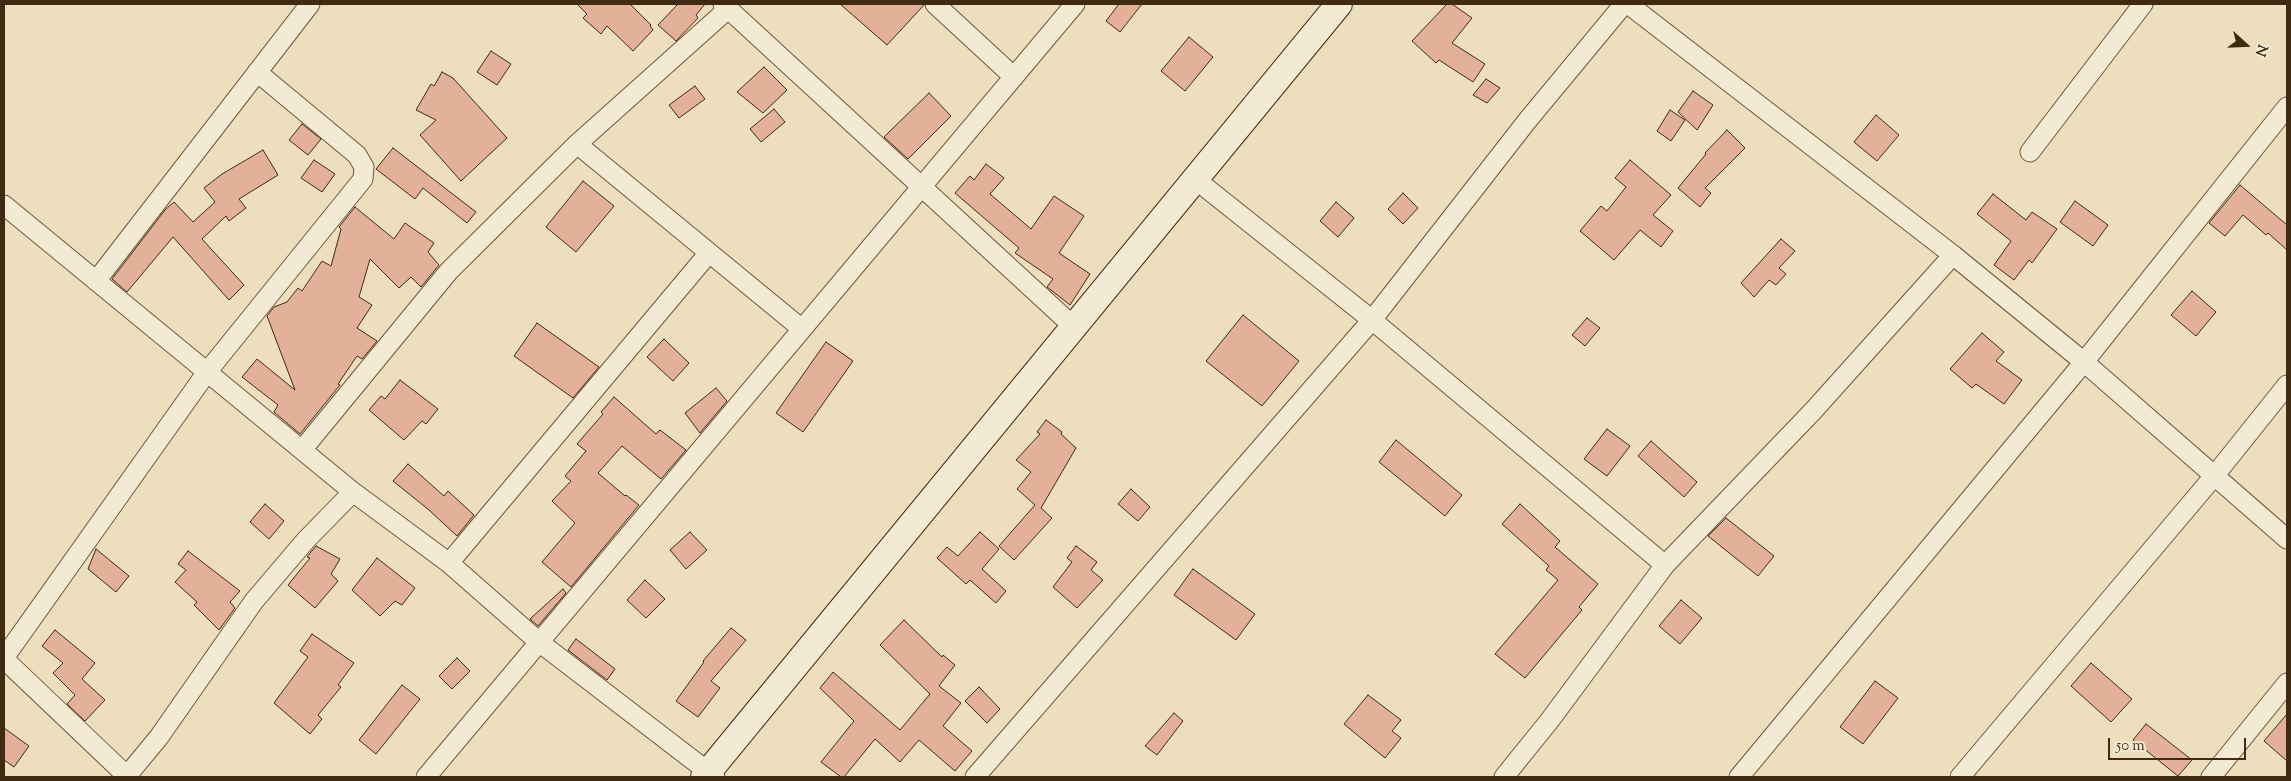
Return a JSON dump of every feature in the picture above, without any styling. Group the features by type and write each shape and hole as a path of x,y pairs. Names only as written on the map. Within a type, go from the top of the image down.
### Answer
{"main road":[{"path":"709,775 1339,4"}],"street":[{"path":"96,281 310,4"},
{"path":"935,4 1014,77"},
{"path":"426,777 1075,4"},
{"path":"975,777 1372,320 1527,121 1624,4"},
{"path":"1628,4 1954,255 2084,362 2287,539"},
{"path":"2030,152 2143,4"},
{"path":"302,450 449,271 577,144 726,6 1074,327"},
{"path":"257,72 357,155 364,167 363,179 207,372 4,659 127,777 159,736 254,602 306,540 353,492"},
{"path":"1739,777 2084,362 2287,107"},
{"path":"577,144 708,254 802,329"},
{"path":"1196,179 1372,320 1665,565"},
{"path":"4,206 353,492 449,563 540,642 709,775"},
{"path":"449,563 708,254"},
{"path":"1504,777 1550,720 1665,565 1813,411 1954,255"},
{"path":"1960,777 2215,475 2287,385"},
{"path":"2211,777 2287,683"}],"building":[{"path":"577,4 630,4 651,25 653,30 633,51 607,26 601,34 583,18 587,14"},
{"path":"678,4 705,4 696,15 698,18 676,41 658,25"},
{"path":"840,4 924,4 924,5 887,45"},
{"path":"1119,4 1142,4 1120,32 1106,21"},
{"path":"1447,4 1452,4 1472,18 1452,43 1485,64 1473,82 1439,60 1436,63 1412,41"},
{"path":"1189,37 1213,57 1185,91 1161,71"},
{"path":"491,51 511,64 497,85 477,72"},
{"path":"764,67 787,90 763,113 737,92"},
{"path":"442,72 453,78 507,138 461,181 420,135 436,120 416,110 431,84 434,86"},
{"path":"1486,79 1500,88 1487,103 1473,95"},
{"path":"695,86 705,99 679,118 669,105"},
{"path":"1693,91 1713,105 1697,130 1678,112"},
{"path":"929,93 951,116 908,159 884,137"},
{"path":"774,109 785,122 761,142 750,129"},
{"path":"1670,110 1685,120 1671,141 1657,131"},
{"path":"1876,115 1899,135 1877,161 1854,142"},
{"path":"302,124 321,139 308,155 289,140"},
{"path":"1727,130 1745,148 1705,188 1711,193 1700,207 1678,188 1705,153"},
{"path":"393,148 476,212 467,223 423,188 415,199 376,169"},
{"path":"263,150 278,175 239,199 246,208 229,221 226,216 202,239 244,285 229,300 173,237 127,292 112,279 165,210 174,202 193,222 215,202 204,188 222,174"},
{"path":"314,160 335,174 322,192 301,178"},
{"path":"1630,160 1671,195 1653,215 1673,231 1661,247 1640,230 1614,260 1580,231 1601,206 1607,211 1626,187 1615,178"},
{"path":"986,164 1004,178 990,194 1031,229 1054,196 1084,216 1059,253 1090,274 1070,305 1047,287 1053,279 1015,253 1019,248 955,193 970,176 974,180"},
{"path":"583,181 614,206 576,252 546,227"},
{"path":"2240,185 2287,225 2287,250 2243,215 2225,236 2209,223"},
{"path":"1403,193 1418,208 1403,224 1388,209"},
{"path":"1993,194 2026,220 2032,212 2057,229 2032,263 2029,260 2014,280 1994,265 2011,241 1977,214"},
{"path":"2075,201 2108,225 2093,246 2060,222"},
{"path":"1336,202 1354,218 1338,237 1320,221"},
{"path":"355,207 394,239 405,223 434,243 428,252 439,265 421,287 411,277 399,288 370,259 359,297 372,305 357,328 377,341 362,359 357,356 338,384 340,385 300,434 274,412 278,405 242,377 257,359 295,390 267,316 274,307 287,302 298,288 302,291 322,261 331,266 341,229 339,227"},
{"path":"1781,239 1795,251 1779,268 1786,274 1776,285 1769,280 1754,297 1741,283"},
{"path":"2192,291 2216,312 2196,336 2171,315"},
{"path":"1243,315 1299,361 1262,406 1206,361"},
{"path":"1587,318 1600,328 1585,346 1572,335"},
{"path":"537,323 599,367 573,398 514,356"},
{"path":"1982,333 2004,352 1996,361 2022,380 2004,404 1976,384 1972,388 1950,369"},
{"path":"664,339 689,363 673,381 647,357"},
{"path":"826,342 853,361 803,432 776,413"},
{"path":"400,380 438,409 426,424 422,421 404,440 369,410 381,396 385,399"},
{"path":"716,388 727,401 700,433 685,413"},
{"path":"614,397 656,434 660,430 686,450 661,479 622,446 598,473 625,496 639,505 571,587 542,562 575,523 552,501 571,481 565,476 586,451 577,444 603,414 601,412"},
{"path":"1046,420 1062,432 1061,434 1076,448 1041,508 1052,518 1014,560 999,546 1035,505 1017,489 1031,472 1016,460 1040,434 1037,432"},
{"path":"1607,429 1630,446 1607,476 1584,459"},
{"path":"1396,440 1462,495 1445,516 1379,462"},
{"path":"1651,441 1697,482 1684,497 1638,456"},
{"path":"408,464 444,496 448,491 474,515 457,536 393,481"},
{"path":"1131,489 1150,507 1138,521 1118,504"},
{"path":"265,504 284,521 269,539 250,522"},
{"path":"1520,504 1560,541 1555,547 1598,584 1579,607 1582,610 1525,678 1495,654 1558,580 1546,570 1549,566 1502,524"},
{"path":"1726,518 1774,556 1758,576 1708,536"},
{"path":"690,532 707,550 686,569 670,550"},
{"path":"980,532 999,549 982,569 1006,591 996,603 970,580 966,584 937,558 947,547 958,556"},
{"path":"316,546 340,559 331,574 338,581 315,608 288,585 310,558 307,557"},
{"path":"1076,546 1097,562 1091,570 1103,580 1077,608 1053,587 1072,562 1067,558"},
{"path":"96,549 129,576 116,592 88,569"},
{"path":"188,551 240,591 230,602 235,608 219,630 194,605 197,602 175,582 186,570 178,564"},
{"path":"377,558 415,588 402,605 395,601 380,616 352,590"},
{"path":"1193,569 1255,614 1236,640 1174,595"},
{"path":"645,580 665,599 646,618 627,600"},
{"path":"563,589 566,593 538,626 530,619"},
{"path":"1681,600 1702,618 1680,644 1659,626"},
{"path":"904,620 942,657 943,655 955,665 939,686 961,703 943,726 972,751 955,771 919,740 900,762 875,739 844,777 841,777 821,762 854,721 820,688 833,672 900,730 930,694 880,645"},
{"path":"731,628 746,640 711,681 720,688 698,717 676,701 703,661"},
{"path":"55,630 95,663 82,679 105,700 85,721 67,704 75,695 53,673 63,663 42,646"},
{"path":"312,634 354,663 338,685 341,687 318,715 322,719 310,734 274,703 308,657 300,651"},
{"path":"576,639 615,669 607,680 568,650"},
{"path":"457,658 470,671 452,689 439,676"},
{"path":"2091,663 2132,699 2111,722 2071,686"},
{"path":"1875,681 1898,698 1863,744 1840,727"},
{"path":"402,685 420,699 376,754 359,740"},
{"path":"979,687 1000,709 987,723 965,701"},
{"path":"1368,695 1401,720 1392,731 1401,738 1385,758 1344,724"},
{"path":"1174,713 1183,721 1157,755 1145,746"},
{"path":"2287,714 2287,761 2264,741"},
{"path":"2146,724 2192,760 2178,776 2133,740"},
{"path":"4,728 29,746 14,767 4,760"}]}
